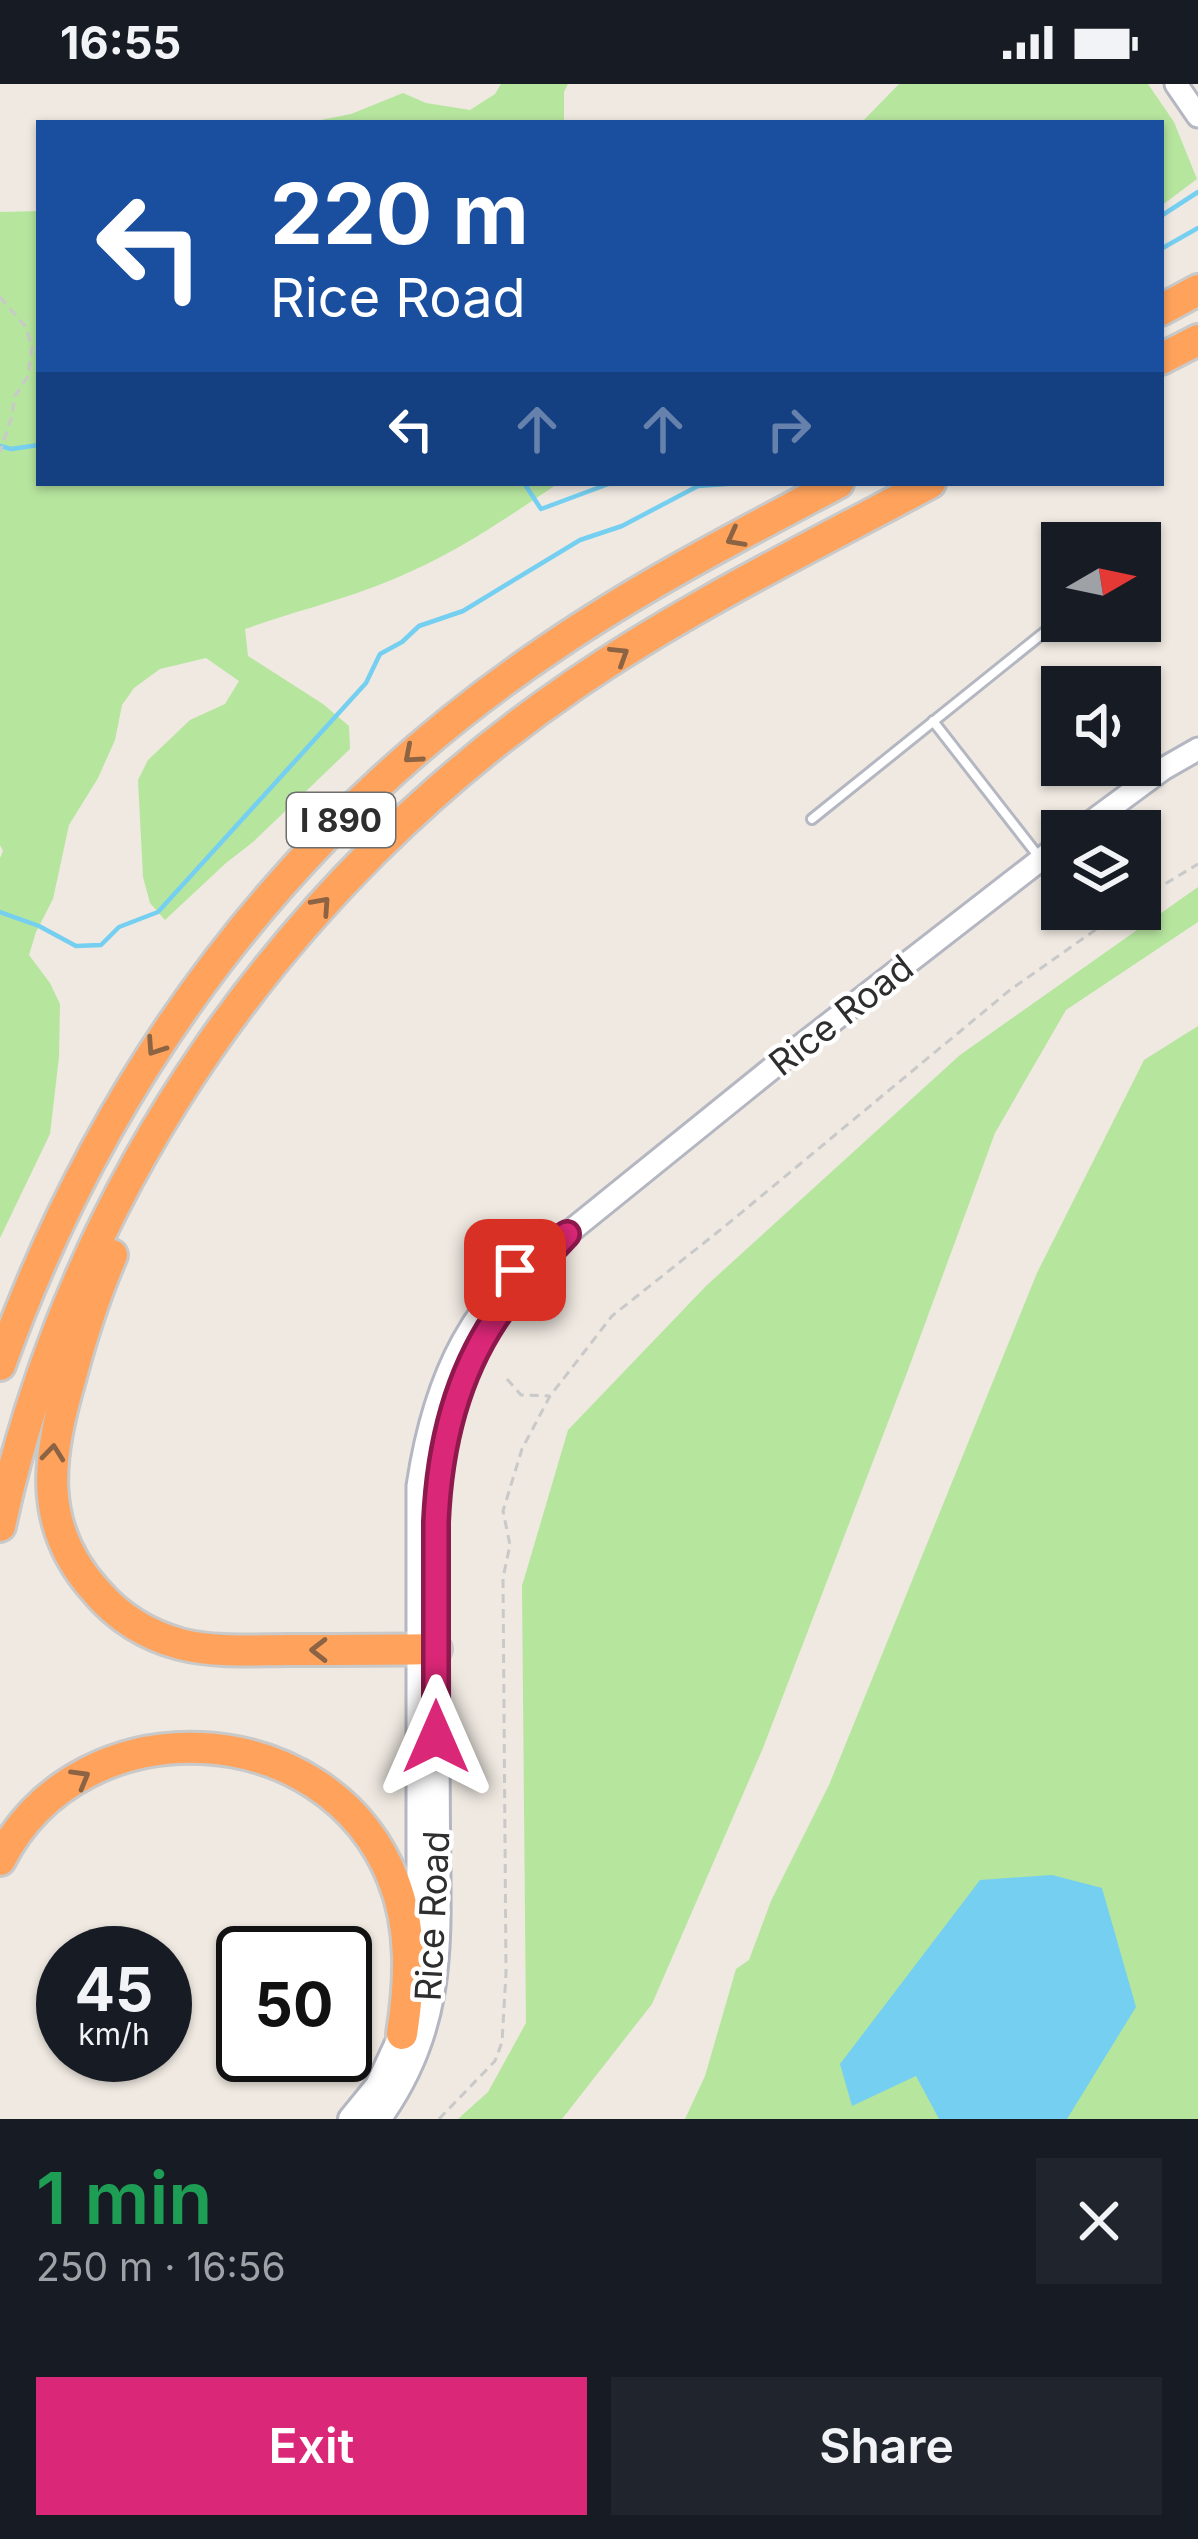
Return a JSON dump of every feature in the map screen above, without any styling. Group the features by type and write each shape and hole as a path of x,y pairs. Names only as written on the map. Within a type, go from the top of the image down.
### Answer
{"highway":[{"path":"1164,308 1198,290"},
{"path":"1164,357 1198,340"},
{"name":"I 890","path":"0,1363 68,1202 142,1066 248,922 326,834 460,715 552,647 657,581 832,486"},
{"name":"I 890","path":"89,1293 247,994 385,839 443,785 533,714 626,650 924,486"},
{"path":"0,1526 59,1331 89,1293"},
{"path":"89,1293 54,1439 52,1490 72,1559 101,1598 138,1627 206,1648 426,1649"},
{"path":"0,1860 17,1833 51,1797 114,1760 188,1746 238,1751 284,1766 349,1812 374,1843 393,1878 408,1952 403,2034"}],"main road":[{"name":"Rice Road","path":"378,2119 410,2070 422,2041 435,1977 438,1945 426,1649"},
{"name":"Rice Road","path":"351,2119 378,2086 403,2034"}],"street":[{"path":"1176,84 1198,116"},
{"path":"1106,810 1198,749"},
{"name":"Rice Road","path":"403,2034 418,1944 426,1649 437,1489 445,1442 468,1368 495,1319 567,1234 1040,859"}],"lane":[{"path":"812,818 1041,635"},
{"path":"933,721 1040,859"}],"path":[{"path":"0,297 25,326 32,347 28,376 15,396 0,452"},
{"path":"1161,886 1198,864"},
{"path":"439,2119 495,2062 502,2042 506,1973 503,1578 510,1545 503,1511 522,1449 550,1396 611,1316 1010,990 1095,930"},
{"path":"507,1379 521,1395 550,1396"}],"green space":[{"path":"501,84 568,84 564,120 321,120 351,114 403,93 426,103 470,110 495,94"},
{"path":"899,84 1148,84 1174,122 1197,179 1164,204 1164,120 864,120"},
{"path":"36,211 36,486 554,486 470,541 414,570 245,629 248,656 349,726 350,749 165,920 150,903 143,877 138,780 148,760 190,720 225,704 239,681 206,658 160,669 134,688 122,705 115,740 98,778 69,825 53,899 29,955 60,1004 59,1057 50,1134 0,1238 3,851 0,212"},
{"path":"1198,887 1198,922 1066,1010 995,1133 763,1748 652,2004 562,2119 458,2119 488,2092 526,2023 522,1586 568,1430 706,1286 960,1055 1137,930 1161,930 1161,913"},
{"path":"1198,1026 1198,2119 685,2119 705,2076 736,1969 749,1960 771,1901 829,1785 1037,1273 1144,1060"}],"water":[{"path":"1052,1875 1102,1888 1136,2007 1067,2119 939,2119 916,2076 852,2106 840,2064 980,1880"}],"waterway":[{"path":"1164,214 1198,192"},
{"path":"1164,247 1198,228"},
{"path":"0,446 36,445"},
{"path":"526,486 541,509 603,486"},
{"path":"0,912 76,946 101,945 119,927 158,912 366,683 380,654 419,626 463,611 580,540 622,526 698,486"}],"route":[{"path":"436,1737 437,1489 448,1427 468,1368 495,1319 567,1234 515,1270"}]}
